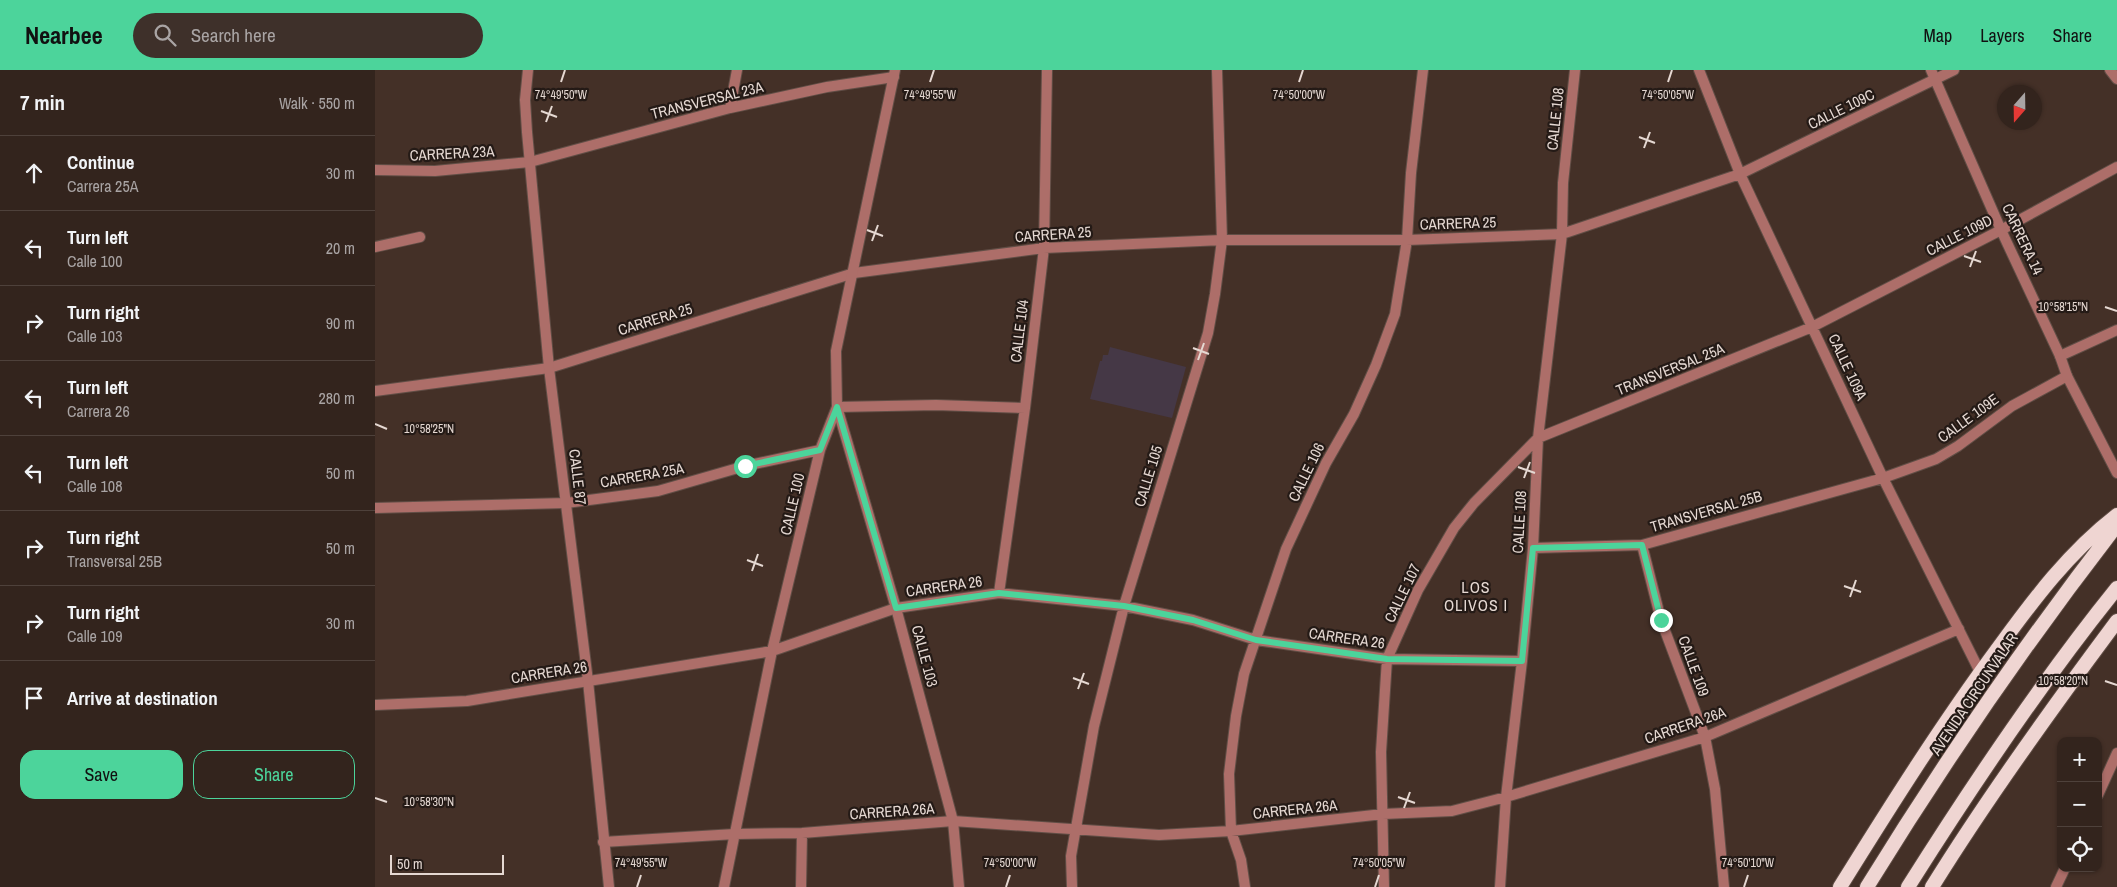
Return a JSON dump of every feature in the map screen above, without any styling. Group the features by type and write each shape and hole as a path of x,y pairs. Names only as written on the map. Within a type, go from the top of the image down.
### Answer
{"highway":[{"path":"1840,887 1911,774 1980,672 2033,601 2067,560 2099,529 2117,515"},
{"name":"AVENIDA CIRCUNVALAR","path":"1867,887 2002,679 2064,593 2117,525"},
{"path":"1908,887 2011,731 2089,622 2117,588"},
{"path":"1932,887 1963,837 2026,744 2117,621"}],"street":[{"name":"CALLE 87","path":"528,70 525,100 549,368 588,681 609,887"},
{"path":"730,108 737,70"},
{"name":"CALLE 104","path":"999,593 1025,408 1044,248 1047,70"},
{"name":"CALLE 105","path":"1072,887 1071,856 1094,726 1124,606 1208,333 1215,294 1221,240 1217,70"},
{"name":"CALLE 106","path":"1245,887 1241,860 1231,831 1229,774 1236,716 1244,674 1286,550 1326,463 1354,414 1376,366 1395,314 1407,240 1411,173 1423,70"},
{"name":"CALLE 108","path":"1500,887 1506,797 1533,548 1538,438 1562,234 1563,183 1575,70"},
{"name":"CALLE 109A","path":"1699,70 1740,174 1883,478 1980,672"},
{"name":"CALLE 109C","path":"1740,174 1934,75 1955,70"},
{"path":"2110,70 2117,79"},
{"name":"TRANSVERSAL 23A","path":"530,162 730,108 894,74"},
{"name":"CALLE 100","path":"724,887 772,651 820,450 837,407 836,351 854,273 894,74"},
{"name":"CARRERA 14","path":"1934,75 2001,230 2060,356 2067,376 2117,473"},
{"name":"CARRERA 23A","path":"375,170 435,171 530,162"},
{"name":"CALLE 109D","path":"1812,327 2001,230 2117,167"},
{"name":"CARRERA 25","path":"375,391 549,368 854,273 1044,248 1221,240 1407,240 1562,234 1740,174"},
{"path":"375,247 420,237"},
{"name":"TRANSVERSAL 25A","path":"1538,438 1812,327"},
{"path":"2060,356 2117,330"},
{"name":"CALLE 109E","path":"1883,478 1936,459 1958,446 2012,406 2067,376"},
{"path":"837,407 935,405 1025,408"},
{"name":"CALLE 103","path":"837,407 896,608 953,821 959,887"},
{"name":"CALLE 107","path":"1385,887 1381,752 1387,659 1417,590 1454,528 1474,503 1538,438"},
{"name":"CARRERA 25A","path":"375,508 566,503 659,490 745,466 820,450"},
{"name":"TRANSVERSAL 25B","path":"1533,548 1642,545 1883,478"},
{"name":"CALLE 109","path":"1642,545 1661,620 1705,737 1715,789 1724,887"},
{"name":"CARRERA 26","path":"375,705 467,701 772,651 896,608 999,593 1124,606 1193,620 1256,640 1387,659 1522,661"},
{"name":"CARRERA 26A","path":"603,842 735,834 802,833 953,821 1159,835 1231,831 1383,814 1452,811 1506,797 1705,737 1959,629"},
{"path":"2102,787 2117,753"},
{"path":"801,887 802,833"},
{"path":"2056,887 2063,872"}],"shaded area":[{"path":"1110,347 1186,367 1172,418 1090,399 1100,361 1102,361 1103,355 1108,355"}],"district":[{"name":"LOS OLIVOS I","path":"1476,596"}],"route":[{"path":"745,466 820,450 837,407 896,608 999,593 1124,606 1193,620 1256,640 1387,659 1522,661 1533,548 1642,545 1661,620"}]}
